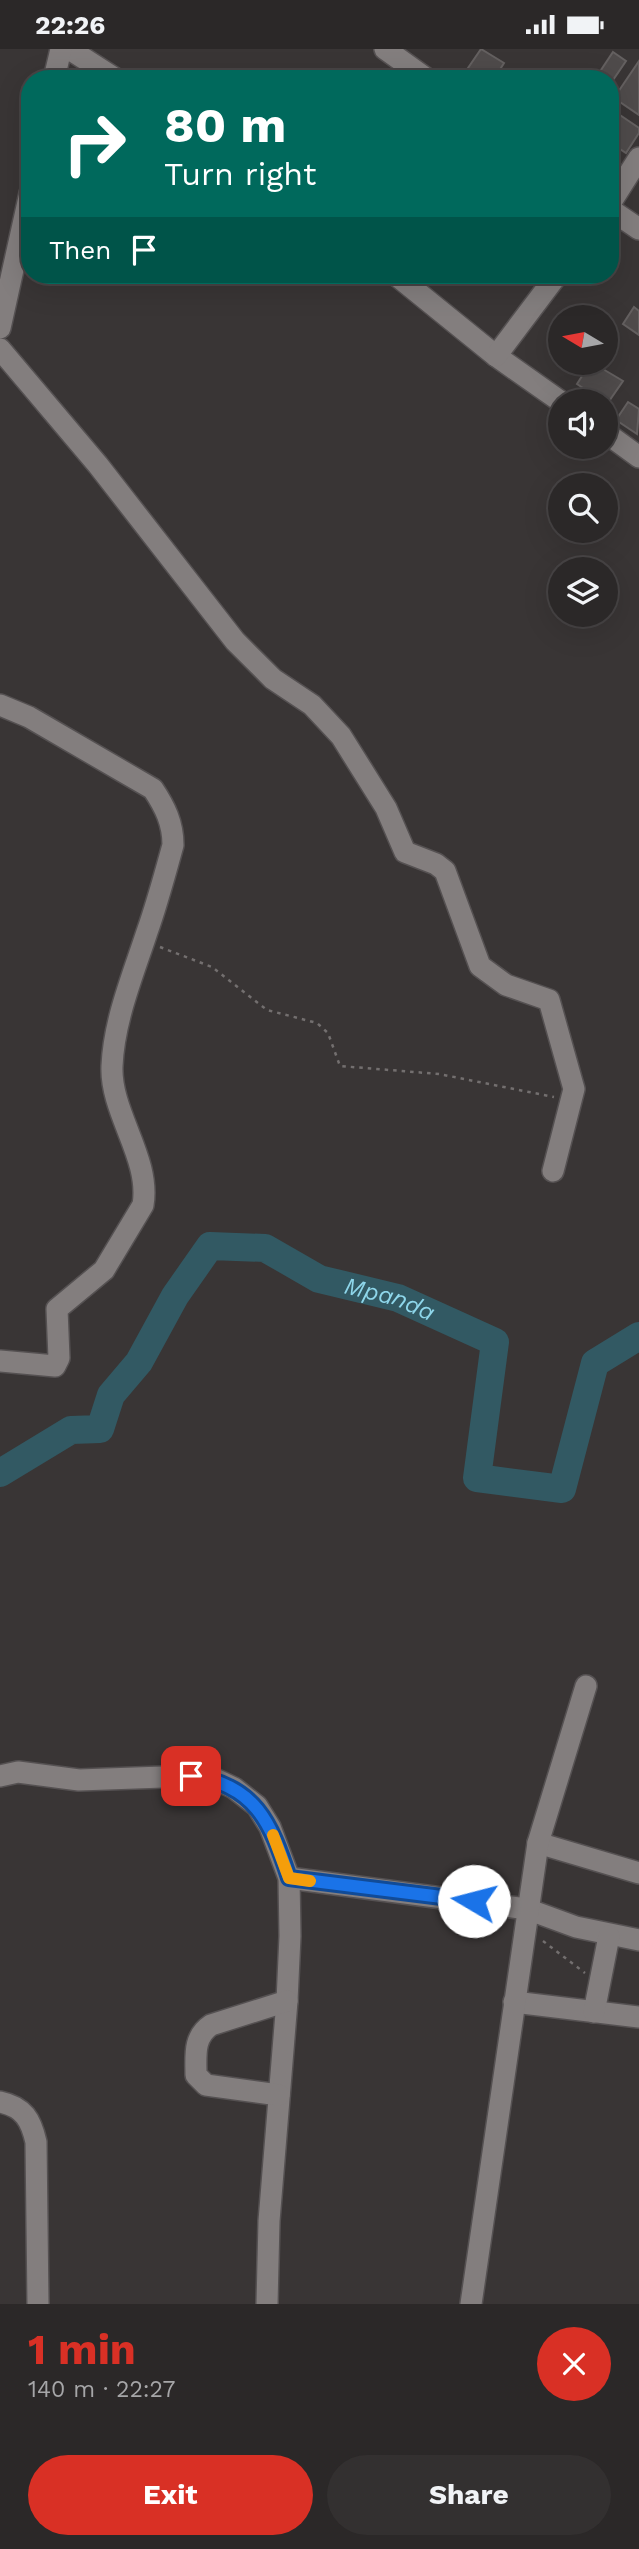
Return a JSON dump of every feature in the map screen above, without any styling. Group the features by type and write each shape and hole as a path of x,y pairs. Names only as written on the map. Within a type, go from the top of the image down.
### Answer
{"street":[{"path":"56,70 61,49"},
{"path":"69,49 102,70"},
{"path":"385,49 414,70"},
{"path":"619,189 639,158"},
{"path":"619,215 639,229"},
{"path":"0,328 21,234"},
{"path":"407,284 496,356 548,393"},
{"path":"496,356 550,284"},
{"path":"0,349 98,465 235,641 274,679 312,705 341,736 386,808 405,852 436,864 445,871 480,966 506,985 549,1000 572,1071 574,1100 553,1171"},
{"path":"618,442 639,457"},
{"path":"0,705 29,717 153,789 165,807 173,829 173,845 117,1027 111,1068 116,1097 138,1164 145,1194 143,1205 104,1270 57,1310 59,1358 55,1366 0,1361"},
{"path":"471,2304 538,1843 586,1686"},
{"path":"0,1776 18,1772 79,1780 191,1776 213,1779 234,1788 257,1806 270,1827 289,1878 288,2001 279,2095 267,2304"},
{"path":"538,1843 639,1873"},
{"path":"289,1878 527,1916 609,1936 639,1940"},
{"path":"594,2012 609,1936"},
{"path":"279,2095 206,2085 196,2075 197,2046 202,2031 211,2025 288,2001"},
{"path":"514,2002 639,2017"},
{"path":"0,2102 21,2110 31,2121 36,2142 38,2304"}],"path":[{"path":"144,941 212,967 267,1010 317,1023 328,1033 340,1066 439,1074 574,1100"},
{"path":"527,1916 564,1960 599,1983"}],"building":[{"path":"481,49 504,63 500,70 468,68"},
{"path":"613,52 626,61 619,71 601,70"},
{"path":"639,61 639,115 619,101 619,91"},
{"path":"619,114 639,128 639,133 626,153 619,148"},
{"path":"634,307 639,311 639,335 623,324"},
{"path":"583,375 613,375 623,381 617,389 584,389 577,384"},
{"path":"628,402 639,409 637,434 618,421"}],"waterway":[{"name":"Mpanda","path":"0,1473 71,1430 100,1429 111,1395 139,1362 175,1296 210,1246 265,1248 319,1279 398,1298 495,1342 477,1478 562,1489 595,1363 639,1336"}],"slow traffic":[{"path":"273,1835 289,1878 310,1881"}],"route":[{"path":"191,1776 213,1779 234,1788 257,1806 270,1827 289,1878 474,1901"}]}
